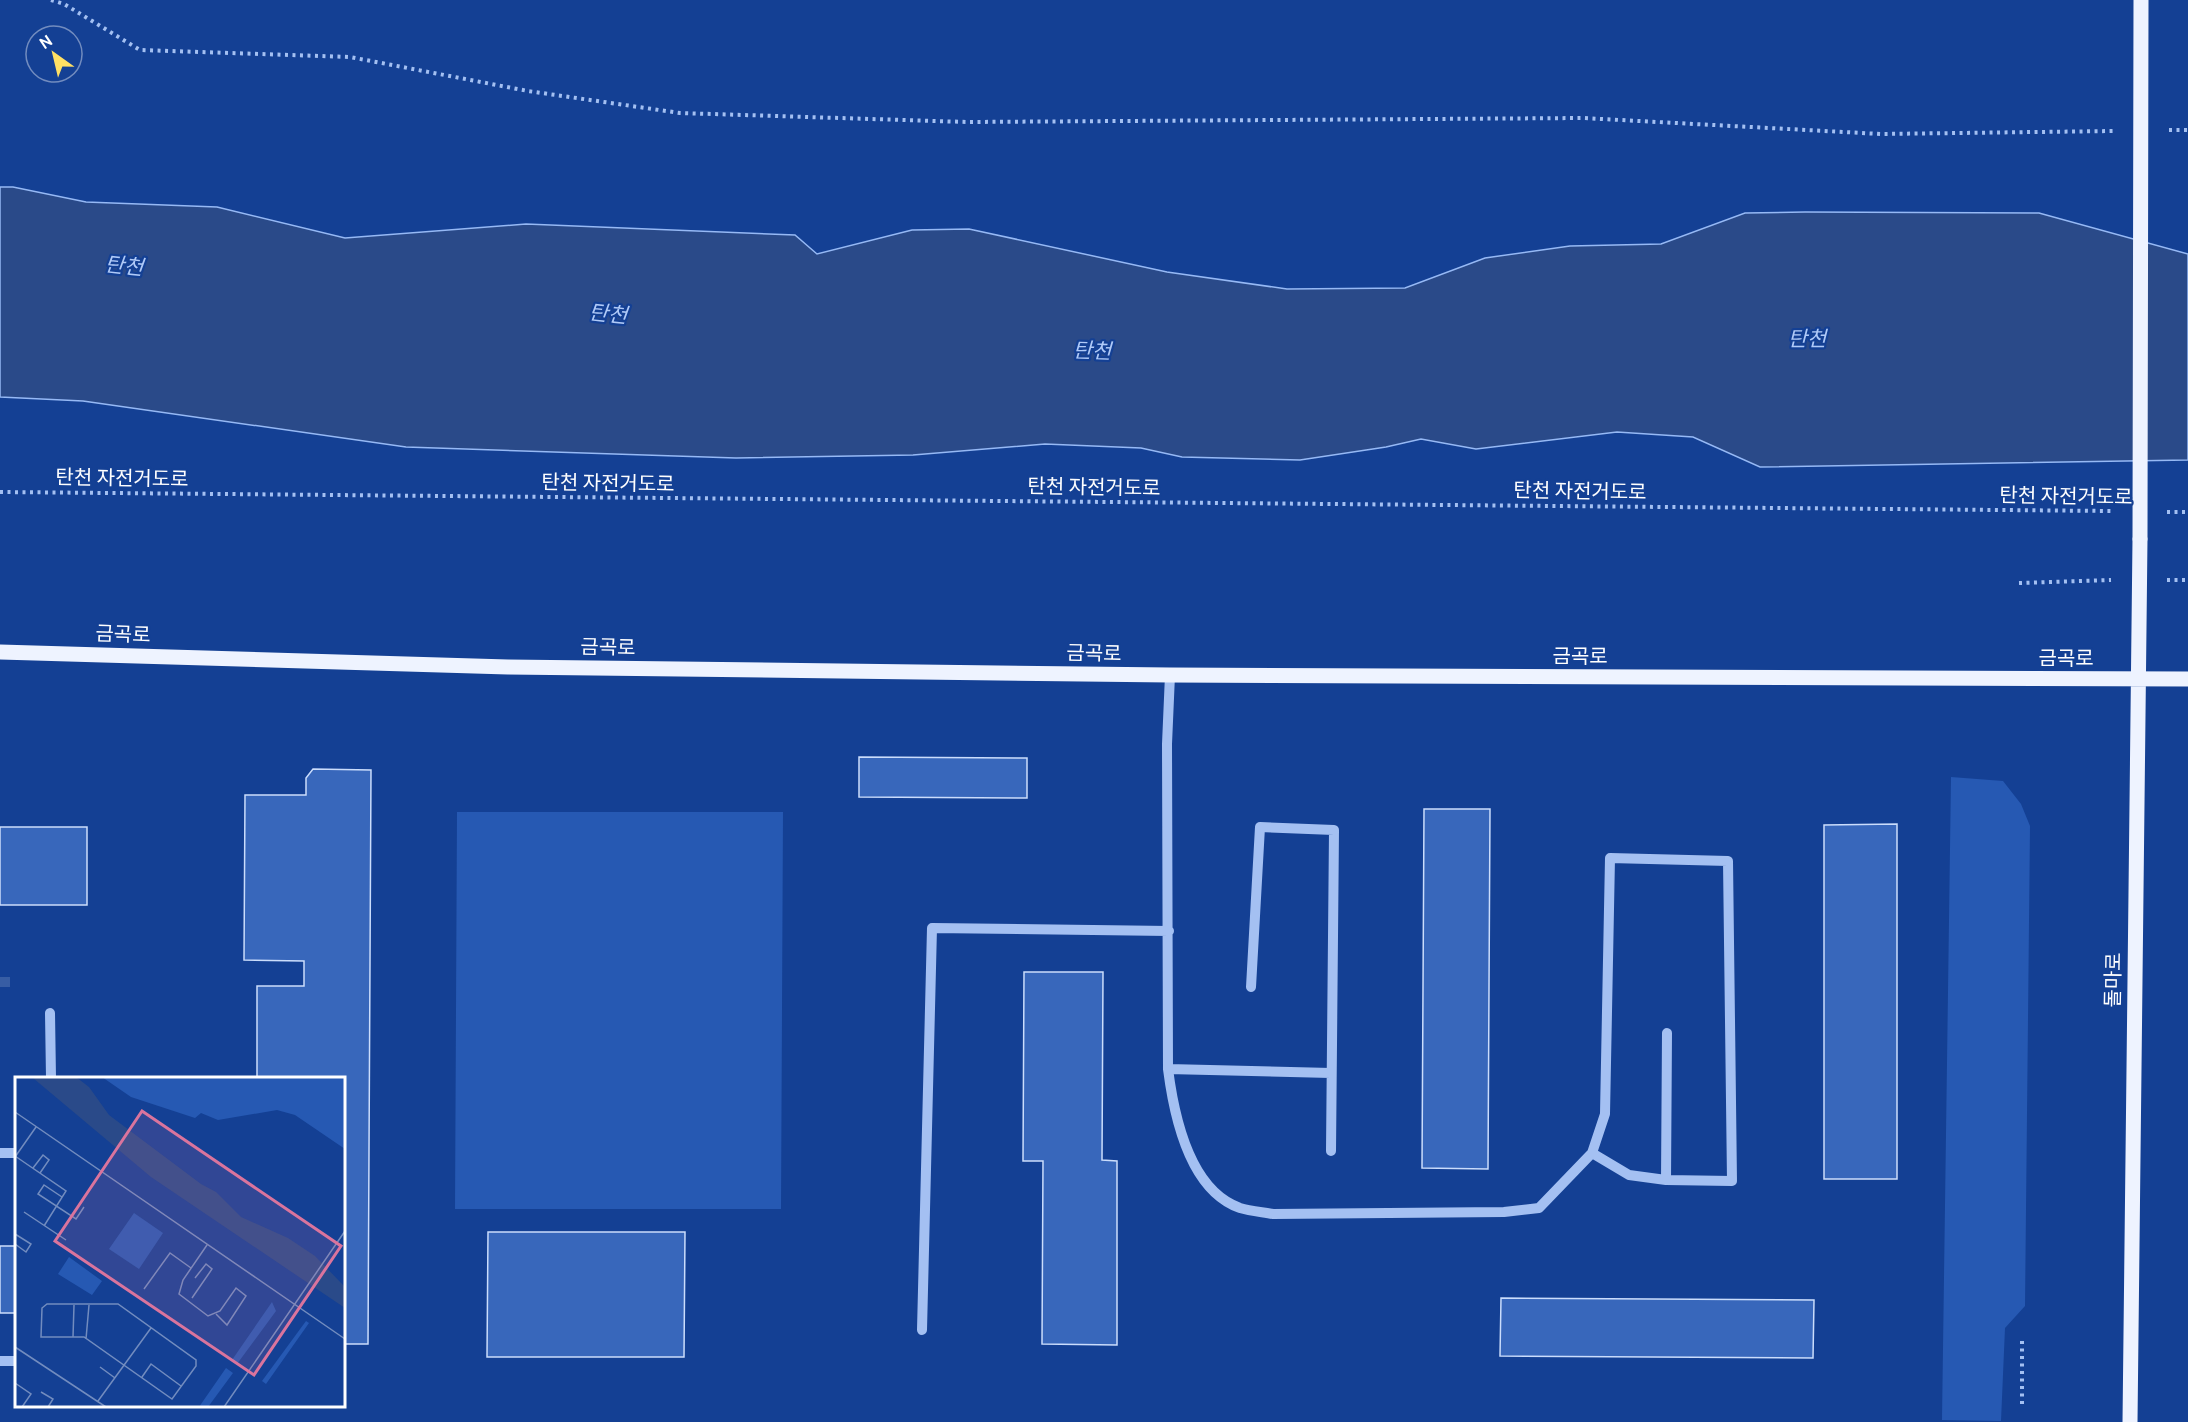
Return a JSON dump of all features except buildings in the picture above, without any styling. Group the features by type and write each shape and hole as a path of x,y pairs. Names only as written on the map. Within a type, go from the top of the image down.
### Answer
{"main road":[{"name":"돌마로","path":"2130,1422 2140,539 2141,0"},
{"name":"금곡로","path":"0,652 508,667 1170,675 2188,679"}],"lane":[{"path":"1170,675 1167,744 1168,1069 1173,1109 1188,1152 1214,1192 1239,1208 1273,1214 1504,1212 1539,1208 1592,1153 1605,1114 1610,858 1728,861 1732,1180 1666,1180 1629,1175 1592,1153"},
{"path":"1251,987 1260,827 1334,830 1331,1151"},
{"path":"922,1330 932,928 1169,931"},
{"path":"50,1013 51,1077"},
{"path":"1666,1180 1667,1033"},
{"path":"1168,1069 1331,1072"}],"path":[{"path":"51,0 64,4 140,50 350,57 528,91 680,113 967,122 1583,118 1881,134 2117,131"},
{"path":"2164,130 2188,130"},
{"name":"탄천 자전거도로","path":"0,492 2116,511"},
{"path":"2164,512 2188,512"},
{"path":"2019,583 2139,579 2188,580"},
{"path":"2022,1341 2022,1406"}],"shaded area":[{"path":"1951,777 2003,781 2021,804 2030,826 2025,1306 2005,1328 2001,1421 1942,1420"},
{"path":"457,812 783,812 781,1209 455,1209"}],"water":[{"name":"탄천","path":"0,187 13,187 86,202 217,207 345,238 526,224 795,235 817,254 912,230 969,229 1167,272 1287,289 1405,288 1485,258 1570,246 1661,244 1745,213 2039,213 2188,254 2188,460 1760,467 1693,437 1617,432 1476,449 1421,439 1386,447 1300,460 1182,457 1141,448 1045,444 913,455 736,458 406,447 83,401 0,397"}],"tunnel":[{"path":"0,982 14,982"}]}
